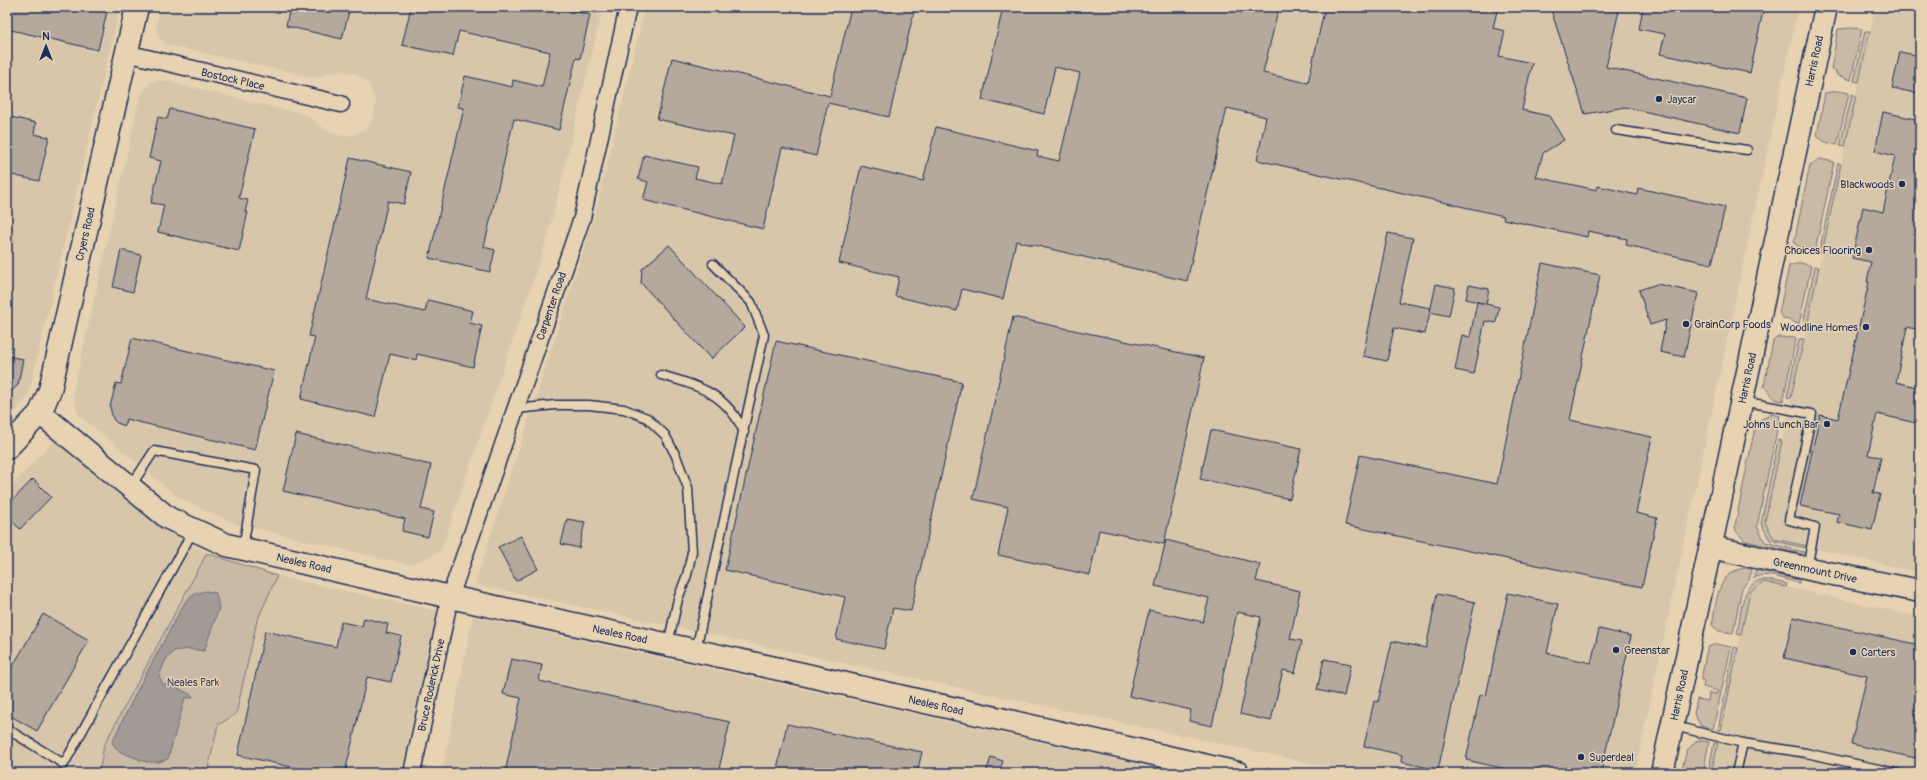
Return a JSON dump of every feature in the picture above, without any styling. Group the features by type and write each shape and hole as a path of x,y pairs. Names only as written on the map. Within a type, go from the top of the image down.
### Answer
{"street":[{"name":"Cryers Road","path":"7,448 40,413 50,390 137,7"},
{"name":"Carpenter Road","path":"450,597 582,218 628,7"},
{"name":"Harris Road","path":"1662,773 1826,7"},
{"name":"Bostock Place","path":"126,53 341,104"},
{"name":"Neales Road","path":"40,413 168,518 193,531 227,545 450,597 667,644 1238,773"},
{"name":"Greenmount Drive","path":"1711,547 1807,569 1920,591"},
{"name":"Bruce Roderick Drive","path":"412,773 450,597"}],"lane":[{"path":"1616,130 1747,150"},
{"path":"696,651 764,335 751,302 714,264"},
{"path":"661,375 697,385 722,401 737,418 744,432"},
{"path":"1742,401 1812,414 1789,520 1815,527 1807,569"},
{"path":"516,409 562,405 589,405 624,409 647,418 665,435 676,456 688,488 692,552 687,575 678,599 667,644"},
{"path":"130,487 154,452 256,470 243,549"},
{"path":"7,729 64,764 193,531"},
{"path":"1673,726 1743,743 1806,752 1897,773"},
{"path":"1736,773 1743,743"}],"shaded area":[{"path":"7,7 120,7 28,397 9,419 7,418"},
{"path":"160,7 603,7 548,236 441,551 410,565 236,524 179,498 78,414 73,393 140,96 150,82 161,80 306,115 330,133 342,136 352,135 366,129 373,119 376,102 369,83 354,73 336,71 316,78 167,45 160,39 156,27"},
{"path":"645,7 1798,7 1635,773 1357,773 475,584 594,218"},
{"path":"1875,7 1920,7 1920,573 1774,539 1765,522"},
{"path":"54,441 165,529 207,553 104,745 99,773 7,773 7,490"},
{"path":"277,576 446,613 411,773 207,773 218,725 236,714 257,621"},
{"path":"1764,582 1920,617 1920,773 1711,773 1750,592"},
{"path":"207,591 216,593 219,608 204,651 189,649 174,651 165,661 159,676 163,684 178,688 193,696 192,698 185,698 168,759 159,762 146,762 118,751 112,742 142,681 185,602 196,593"},
{"path":"473,616 1181,773 442,773"}],"green space":[{"path":"1838,29 1862,29 1851,80 1837,75 1835,70 1831,69"},
{"path":"1865,31 1870,31 1859,82 1854,81"},
{"path":"1838,91 1849,93 1837,145 1825,142 1817,136 1825,93"},
{"path":"1852,94 1856,96 1845,147 1840,146"},
{"path":"1820,159 1834,162 1815,251 1798,246 1794,243 1810,165"},
{"path":"1838,163 1841,164 1822,253 1819,253"},
{"path":"1801,263 1811,266 1799,324 1783,318 1779,313 1789,266"},
{"path":"1815,266 1819,267 1807,326 1803,324"},
{"path":"1778,337 1796,338 1783,401 1774,399 1764,386 1773,341"},
{"path":"1799,339 1804,339 1791,398 1787,397"},
{"path":"1772,414 1780,416 1757,526 1765,542 1804,552 1802,554 1745,541 1736,531 1735,526 1756,422"},
{"path":"1778,440 1782,441 1765,522 1774,539 1807,546 1805,548 1770,540 1761,524"},
{"name":"Neales Park","path":"207,553 277,576 257,621 236,714 218,725 207,773 99,773 104,745"},
{"path":"1744,568 1752,569 1749,580 1742,588 1733,633 1719,631 1712,625 1719,590 1728,576 1735,571"},
{"path":"1756,570 1799,580 1799,583 1764,575 1753,578"},
{"path":"1760,580 1769,580 1787,584 1786,587 1764,582 1750,592 1741,635 1737,634 1742,603 1745,595 1753,583"},
{"path":"1716,644 1731,647 1713,729 1701,726 1694,714 1697,699 1708,701 1709,693 1717,694 1718,691 1703,687 1704,681 1701,680 1707,649 1708,647"},
{"path":"1734,647 1738,648 1721,730 1718,730"},
{"path":"1698,740 1709,742 1703,773 1681,773 1687,750"},
{"path":"1714,743 1718,744 1711,773 1708,773"}],"building":[{"path":"7,7 108,7 98,50 7,29"},
{"path":"290,7 350,7 342,39 286,26"},
{"path":"411,7 557,7 590,15 580,59 576,58 559,130 514,119 484,247 495,250 490,272 429,258 464,108 458,107 465,76 512,87 513,80 542,87 550,52 459,31 453,56 402,45"},
{"path":"851,7 915,7 889,117 828,103 816,156 782,148 763,229 643,200 648,182 638,179 644,155 698,167 695,178 722,184 734,136 657,119 672,58 830,96"},
{"path":"1003,7 1279,7 1263,73 1308,83 1325,7 1498,7 1493,28 1505,31 1499,56 1532,63 1522,110 1549,116 1564,140 1543,153 1536,177 1597,190 1598,186 1637,195 1638,188 1725,207 1712,264 1626,245 1627,239 1588,231 1587,237 1503,219 1504,216 1257,160 1266,117 1227,108 1187,281 1016,241 1003,299 962,289 957,311 895,296 899,277 839,263 861,166 923,181 936,127 1038,151 1037,156 1059,161 1080,73 1055,67 1044,114 982,100"},
{"path":"1550,7 1603,7 1619,11 1606,67 1747,98 1740,133 1625,107 1585,114"},
{"path":"1643,7 1743,7 1763,11 1750,73 1660,54 1665,34 1639,29"},
{"path":"1900,52 1920,56 1920,94 1892,88"},
{"path":"170,109 255,129 239,198 248,200 245,212 248,212 239,251 158,232 164,205 151,203 161,161 149,158 158,117 167,119"},
{"path":"1883,112 1920,120 1920,330 1907,327 1896,382 1920,388 1920,406 1916,423 1877,414 1868,455 1881,457 1873,493 1880,494 1872,530 1837,522 1839,514 1800,506 1820,415 1838,419 1869,282 1867,282 1871,262 1852,258 1863,207 1883,212 1895,156 1875,151"},
{"path":"7,116 36,123 34,134 49,137 39,181 7,174"},
{"path":"350,158 411,172 404,204 388,201 366,299 425,312 428,300 473,311 470,323 482,326 473,367 417,354 416,360 390,354 375,417 301,399 315,337 309,336"},
{"path":"1388,233 1413,238 1399,302 1431,308 1425,334 1394,328 1387,361 1363,356"},
{"path":"669,245 745,327 711,359 641,283 642,269"},
{"path":"121,250 141,255 133,292 113,287"},
{"path":"1542,263 1600,275 1570,420 1652,437 1636,513 1657,518 1642,587 1345,525 1360,455 1497,484"},
{"path":"1436,284 1455,288 1449,316 1430,312"},
{"path":"1657,284 1698,293 1684,357 1660,352 1666,320 1650,325 1639,290"},
{"path":"1469,285 1489,289 1486,304 1466,299"},
{"path":"1477,302 1499,307 1496,323 1485,321 1474,374 1455,370 1462,335 1470,337"},
{"path":"1013,317 1204,358 1164,544 1099,530 1090,575 998,555 1008,507 973,499"},
{"path":"132,338 274,371 255,450 126,419 125,426 117,423 113,419 110,407 116,383 121,384"},
{"path":"776,341 962,382 911,611 893,608 884,649 836,639 845,597 725,570"},
{"path":"7,356 23,359 18,385 7,395"},
{"path":"1211,430 1301,449 1290,499 1200,479"},
{"path":"296,434 431,465 421,509 434,512 428,537 402,531 405,519 283,491"},
{"path":"33,479 51,497 20,529 7,516 7,506"},
{"path":"567,519 585,522 579,548 561,544"},
{"path":"521,536 538,569 516,581 498,547"},
{"path":"1166,540 1260,564 1256,581 1300,591 1290,639 1302,641 1295,673 1283,670 1271,721 1240,714 1261,617 1237,612 1212,726 1189,721 1191,710 1129,696 1149,610 1203,622 1209,598 1155,586"},
{"path":"1508,593 1558,604 1547,653 1591,663 1599,629 1631,636 1601,773 1524,773 1466,760 1480,695 1486,696"},
{"path":"1437,594 1475,602 1438,770 1401,762 1402,755 1364,746 1374,701 1378,702 1392,641 1426,648"},
{"path":"43,614 89,640 37,731 7,714 7,676"},
{"path":"1793,617 1920,645 1920,759 1851,744 1867,676 1784,658"},
{"path":"364,618 388,624 386,633 401,636 391,682 367,677 345,773 318,773 238,755 265,631 336,647 341,622 362,626"},
{"path":"511,659 542,665 539,681 730,722 718,773 505,773 521,698 503,694"},
{"path":"1324,659 1351,664 1344,696 1317,690"},
{"path":"787,724 922,752 917,773 776,773"},
{"path":"991,757 1003,761 999,773 986,773"}],"place":[{"name":"Jaycar","path":"1659,99"},
{"name":"Blackwoods","path":"1902,184"},
{"name":"Choices Flooring","path":"1869,250"},
{"name":"GrainCorp Foods","path":"1686,324"},
{"name":"Woodline Homes","path":"1866,327"},
{"name":"Johns Lunch Bar","path":"1827,424"},
{"name":"Greenstar","path":"1616,650"},
{"name":"Carters","path":"1853,652"},
{"name":"Superdeal","path":"1581,757"}]}
